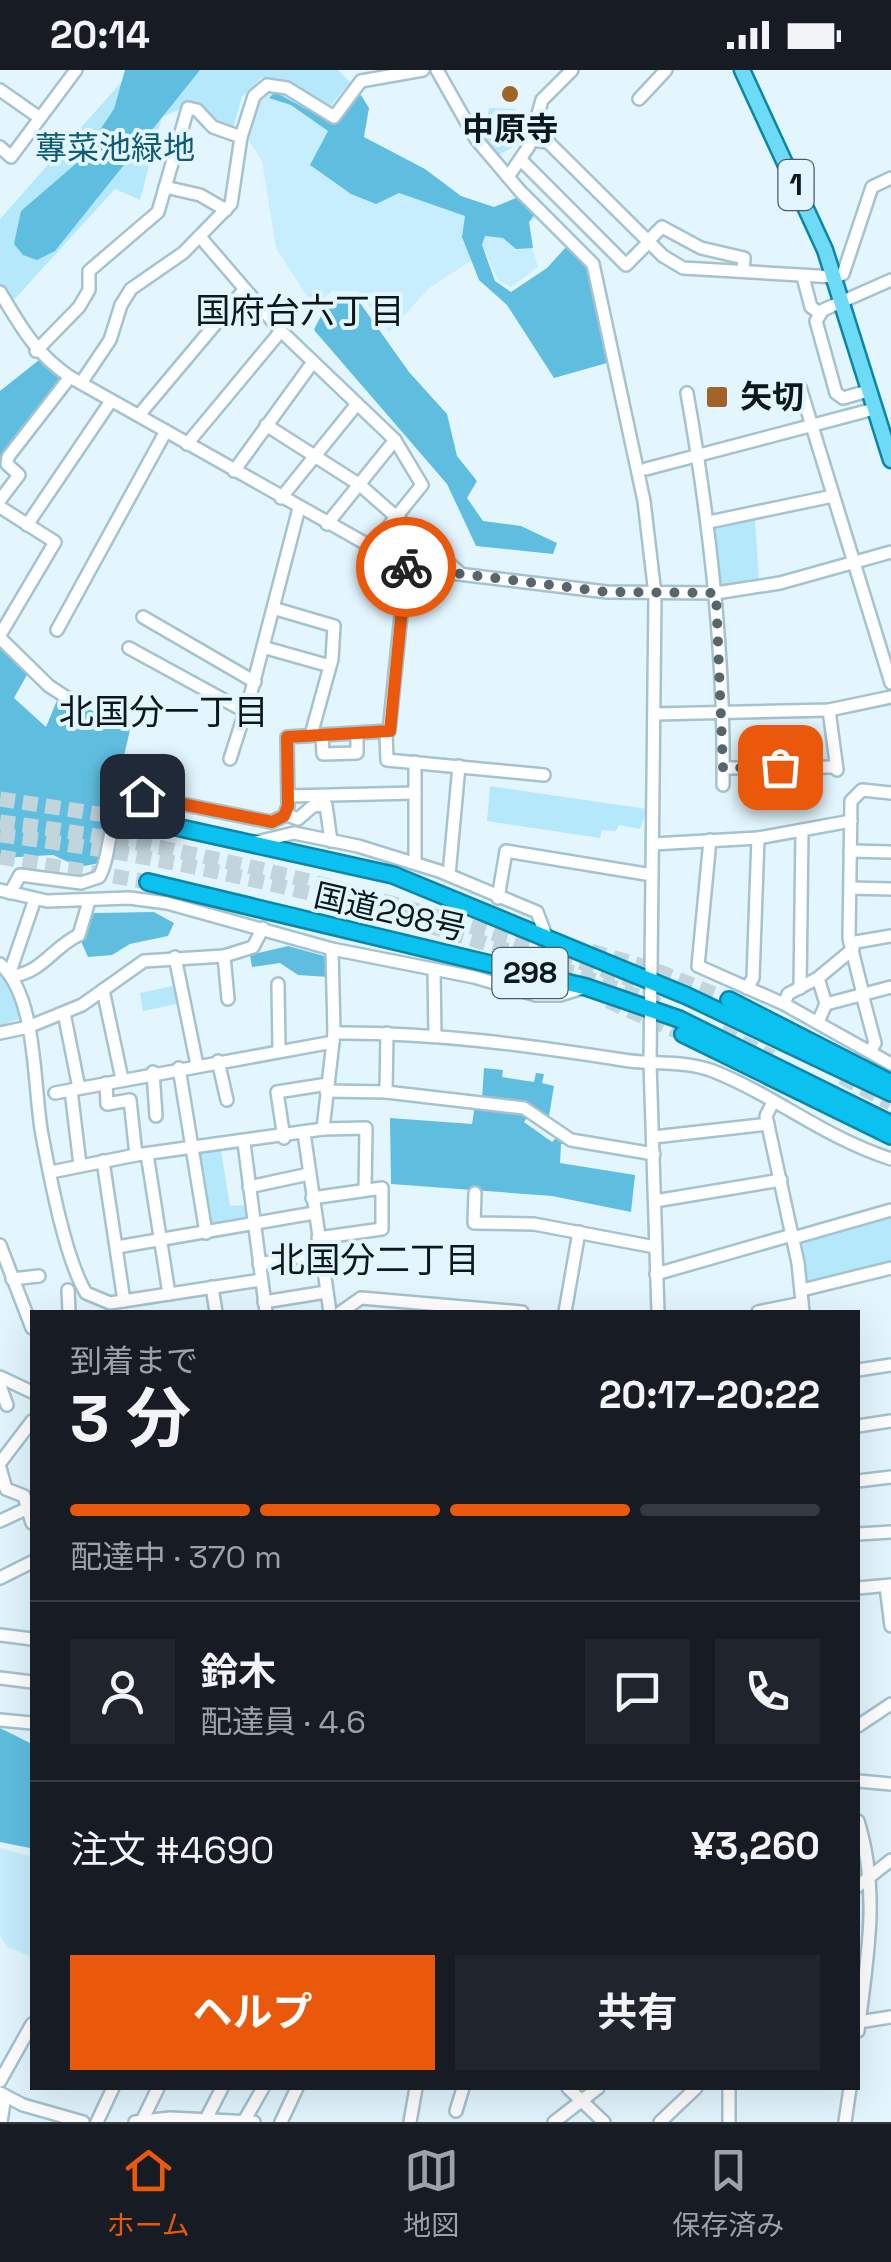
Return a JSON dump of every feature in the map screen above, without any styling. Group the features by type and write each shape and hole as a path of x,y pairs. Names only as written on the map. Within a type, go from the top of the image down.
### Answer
{"highway":[{"name":"国道298号","path":"158,823 392,876 652,982 891,1093"},
{"name":"国道298号","path":"148,882 586,987 651,1009 738,1046 891,1124"},
{"path":"728,1000 891,1083"},
{"path":"683,1034 891,1136"}],"main road":[{"name":"1","path":"746,71 834,277 891,460"}],"street":[{"path":"0,148 11,157 76,70"},
{"path":"347,70 361,81"},
{"path":"76,703 49,686 0,636 55,542 0,503 19,475 7,464 8,457 110,340 121,305 132,288 201,238 226,210 234,198 240,137 252,101 267,85 286,88 334,117 361,81 422,70"},
{"path":"437,70 468,128 508,178 590,259 600,283 624,418 644,501 654,594 650,1064 658,1310"},
{"path":"508,178 531,140 542,100 572,70"},
{"path":"639,99 666,70"},
{"path":"0,90 40,118"},
{"path":"36,351 79,306 89,290 86,276 98,262 158,212 188,108 197,110 213,127 240,137"},
{"path":"531,140 548,142 648,242 683,268 803,277 843,274 872,187 891,178"},
{"path":"520,160 626,265 662,227 701,248 744,258 743,270"},
{"path":"165,187 200,195 226,210"},
{"path":"201,238 280,331 395,440 422,485 371,548"},
{"path":"803,277 811,307 820,313"},
{"path":"868,392 843,398 836,393 816,321 820,313 891,280"},
{"path":"139,414 244,290"},
{"path":"0,292 36,351 75,380 406,567 654,594 716,593 780,583 891,552"},
{"path":"187,444 280,331"},
{"path":"234,471 313,362"},
{"path":"800,387 891,682"},
{"path":"686,392 709,522 716,593 722,785"},
{"path":"27,524 111,401"},
{"path":"281,498 357,404"},
{"path":"646,469 874,410"},
{"path":"266,424 360,486 461,574"},
{"path":"58,630 166,431"},
{"path":"327,524 395,440"},
{"path":"709,522 833,496"},
{"path":"230,758 266,648 299,508"},
{"path":"406,567 386,734 387,760 544,775"},
{"path":"276,608 334,626 317,735 323,754 357,753 356,734"},
{"path":"143,617 255,682"},
{"path":"130,648 245,712"},
{"path":"266,648 330,666"},
{"path":"654,714 829,710 891,697"},
{"path":"723,768 837,769 829,710"},
{"path":"285,814 289,796 287,737 386,734"},
{"path":"414,862 415,762"},
{"path":"450,875 459,766"},
{"path":"872,1046 851,946 850,821 856,792 891,793"},
{"path":"289,796 415,793"},
{"path":"331,841 326,805 314,806 298,818 285,814 265,821 134,796 117,810 104,867 96,880 81,883 20,875 5,891 35,899 150,900 264,928 332,950 536,995 560,996 586,987"},
{"path":"652,844 758,838 850,821"},
{"path":"800,988 802,830"},
{"path":"253,843 294,833 414,862 538,912 548,941"},
{"path":"747,988 752,978 758,838"},
{"path":"710,840 698,966 872,1046 891,1064"},
{"path":"498,898 506,851 652,874"},
{"path":"850,851 891,852"},
{"path":"850,888 891,888"},
{"path":"35,899 7,971 28,1027 42,1136 80,1284 92,1298 109,1308 124,1300 262,1280"},
{"path":"7,971 38,969 62,941 79,934 89,901"},
{"path":"0,1032 64,1014 144,961 224,956 253,947 264,928"},
{"path":"784,1004 788,994 818,978 851,946 891,936"},
{"path":"323,1129 333,1037 332,950"},
{"path":"224,956 228,999"},
{"path":"176,957 197,1065"},
{"path":"434,970 435,1036"},
{"path":"818,978 826,1004 818,1022"},
{"path":"278,984 279,1049"},
{"path":"826,1004 891,987"},
{"path":"103,990 122,1079"},
{"path":"64,1014 75,1089 80,1166"},
{"path":"386,1033 386,1092"},
{"path":"55,1093 333,1037 386,1033 521,1042 710,1070 822,1133 891,1158"},
{"path":"872,1046 891,1038"},
{"path":"218,1061 227,1100"},
{"path":"179,1068 206,1233"},
{"path":"153,1072 156,1116"},
{"path":"106,1083 107,1104 130,1100 169,1294"},
{"path":"284,1138 276,1092 327,1087 524,1108 571,1140 654,1154"},
{"path":"772,1104 768,1124 793,1237 802,1302"},
{"path":"654,1138 768,1124"},
{"path":"52,1172 142,1154 284,1138 323,1129 366,1128 364,1189"},
{"path":"304,1133 330,1310"},
{"path":"244,1143 265,1307 326,1292"},
{"path":"103,1160 124,1300"},
{"path":"250,1187 309,1174"},
{"path":"655,1201 781,1180"},
{"path":"312,1198 382,1188 382,1230 318,1238"},
{"path":"475,1193 474,1223 534,1224 655,1247"},
{"path":"656,1274 891,1210"},
{"path":"116,1247 314,1213"},
{"path":"565,1310 579,1232"},
{"path":"0,1246 30,1323"},
{"path":"260,1264 320,1253"},
{"path":"767,1310 802,1302 891,1268"},
{"path":"12,1279 38,1276"},
{"path":"212,1287 216,1310"},
{"path":"68,1290 69,1310"},
{"path":"343,1310 361,1298 423,1309 456,1310"},
{"path":"860,1370 891,1366"},
{"path":"0,1377 30,1391"},
{"path":"0,1386 7,1405"},
{"path":"860,1426 891,1422"},
{"path":"30,1425 0,1465 6,1489 24,1496 30,1516"},
{"path":"860,1481 891,1477"},
{"path":"0,1521 28,1508"},
{"path":"860,1534 891,1532"},
{"path":"0,1578 30,1563"},
{"path":"860,1588 888,1586 891,1626"},
{"path":"0,1636 30,1639"},
{"path":"0,1678 30,1682"},
{"path":"860,1725 891,1704"},
{"path":"0,1720 30,1722"},
{"path":"860,1781 891,1784"},
{"path":"860,1829 871,1876 872,1923 861,1979"},
{"path":"860,1884 891,1860"},
{"path":"860,2022 891,2017"},
{"path":"0,2081 30,2028"},
{"path":"96,2122 111,2090"},
{"path":"139,2122 157,2090"},
{"path":"206,2119 221,2090"},
{"path":"244,2121 262,2090"},
{"path":"282,2122 296,2090"},
{"path":"410,2122 416,2090"},
{"path":"456,2111 461,2090"},
{"path":"570,2090 604,2122"},
{"path":"554,2122 595,2090"},
{"path":"660,2122 658,2119 694,2090"},
{"path":"729,2090 729,2122"},
{"path":"845,2122 850,2090"},
{"path":"1,2122 2,2094 84,2122"},
{"path":"139,2122 252,2122"}],"shaded area":[{"path":"275,88 457,199 540,216 525,224 538,267 511,287 498,280 485,252 429,288 389,332 358,291 332,291 314,307 276,248 262,161 246,136 260,98"},
{"path":"0,1848 30,1856 30,1956 8,1947 0,1936"}],"green space":[{"path":"125,70 200,70 55,251 37,260 23,255 14,244 21,211 79,161 114,109"},
{"name":"蓴菜池緑地","path":"132,70 338,70 350,82 329,108 284,79 261,78 242,97 233,129 192,104 162,117 140,200 115,189 12,302 0,284 0,219"},
{"path":"275,92 326,120 361,95 369,108 364,137 425,169 461,196 494,207 516,198 537,211 529,222 533,248 516,249 503,238 485,236 482,245 495,281 511,292 547,268 566,247 582,259 595,287 607,363 554,378 507,305 479,280 462,237 465,216 399,193 376,204 351,194 310,165 328,131 291,105 269,98"},
{"path":"489,108 516,109 524,141 495,157 483,143"},
{"path":"353,293 409,372 447,414 457,456 477,481 467,498 483,521 521,526 557,543 553,554 476,546 447,484 314,330 329,306"},
{"path":"39,360 65,377 0,459 0,391"},
{"path":"755,519 759,580 718,586 710,526"},
{"path":"0,645 28,673 14,698 46,727 58,698 131,725 100,863 79,867 53,855 0,858"},
{"path":"490,786 647,809 640,829 619,825 616,831 602,830 600,838 487,821"},
{"path":"154,912 174,923 168,936 130,944 112,955 88,957 80,939 94,913"},
{"path":"288,946 328,957 329,977 298,975 280,963 252,967 250,955"},
{"path":"0,967 26,1017 0,1025"},
{"path":"177,985 181,1003 143,1011 140,993"},
{"path":"484,1068 503,1070 502,1077 534,1082 536,1073 544,1074 542,1083 554,1086 549,1116 532,1105 482,1099"},
{"path":"475,1105 530,1113 524,1122 552,1142 558,1136 569,1144 561,1144 560,1163 635,1175 631,1212 552,1196 391,1184 390,1118 472,1124"},
{"path":"195,1151 221,1151 230,1206 247,1205 250,1220 207,1229"},
{"path":"891,1213 891,1266 811,1285 807,1282 801,1248 804,1239"},
{"path":"0,1728 30,1743 30,1848 0,1842"}],"tunnel":[{"path":"0,799 158,823"},
{"path":"0,822 162,848 322,884 479,929 635,981"},
{"path":"0,835 169,862 337,900 502,949 663,1006"},
{"path":"0,857 148,882"},
{"path":"591,951 653,969 729,1000"},
{"path":"608,1001 683,1034"},
{"path":"721,1032 772,1057"},
{"path":"842,1077 891,1103"}],"way so far":[{"path":"406,567 607,592 716,593 723,768 780,767"}],"place":[{"name":"中原寺","path":"510,94"},
{"name":"矢切","path":"717,397"}],"district":[{"name":"国府台六丁目","path":"300,311"},
{"name":"北国分一丁目","path":"164,712"},
{"name":"北国分二丁目","path":"375,1260"}],"route":[{"path":"142,796 272,822 284,816 288,806 287,737 390,731 406,567"}]}
